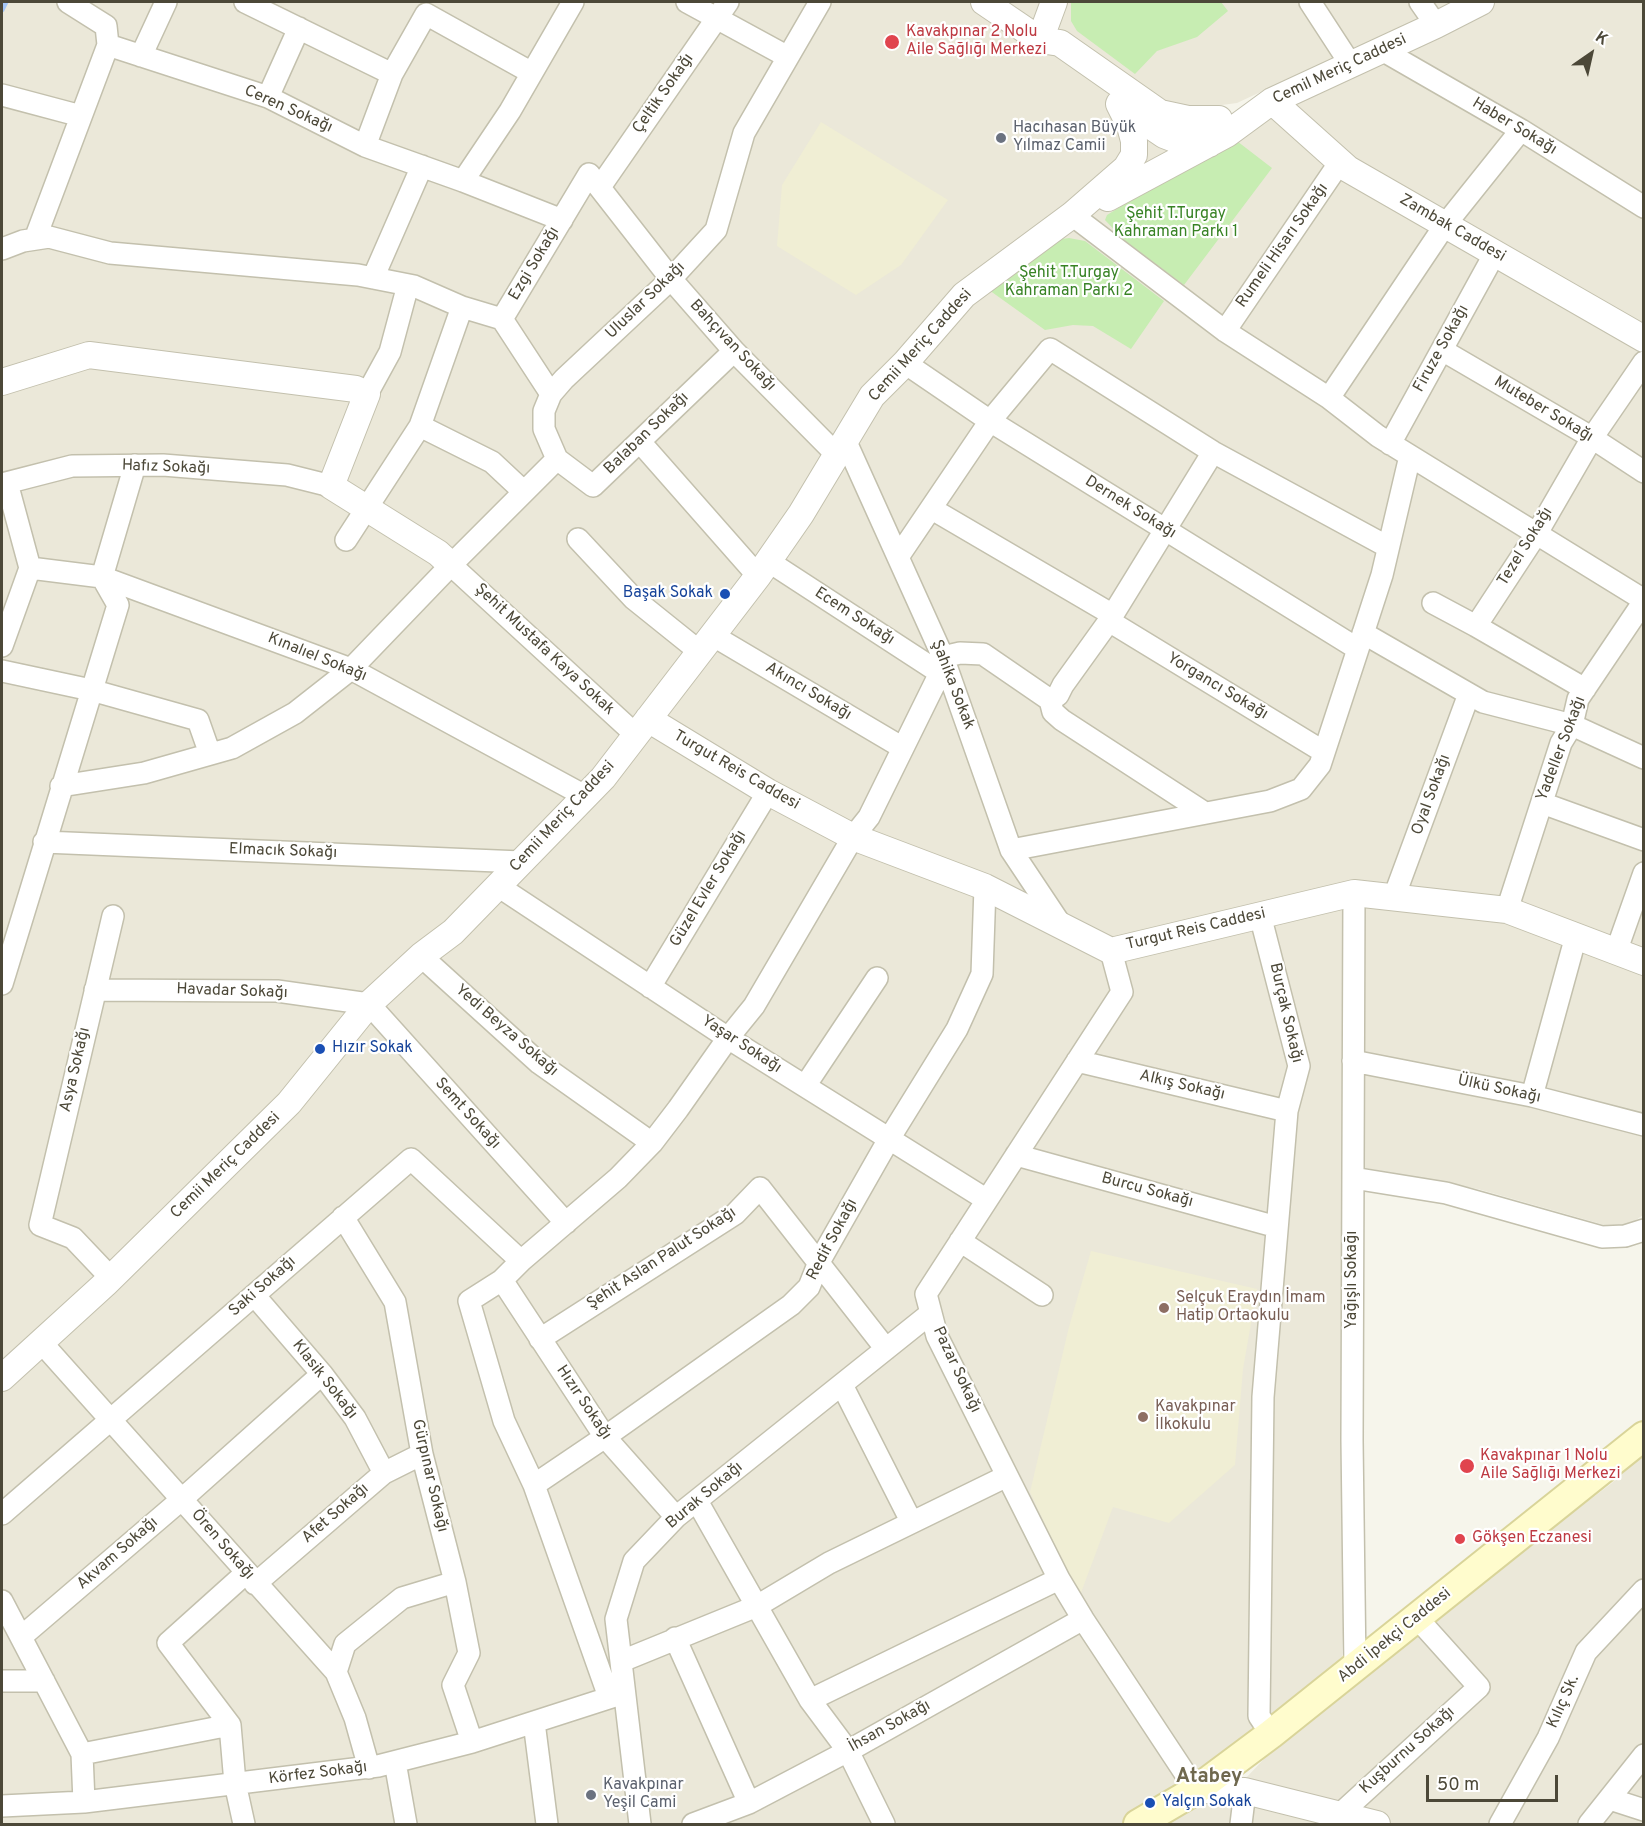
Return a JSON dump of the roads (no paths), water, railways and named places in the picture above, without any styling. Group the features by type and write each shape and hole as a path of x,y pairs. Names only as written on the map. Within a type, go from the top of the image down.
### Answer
{"main road":[{"name":"Abdi İpekçi Caddesi","path":"1138,1824 1196,1790 1271,1734 1644,1436"}],"street":[{"path":"2,249 34,239 108,45 106,26 68,2"},
{"path":"141,56 166,2"},
{"path":"244,2 392,74"},
{"path":"463,181 510,111 573,2"},
{"path":"687,2 788,57"},
{"name":"Çeltik Sokağı","path":"595,180 728,2"},
{"name":"Uluslar Sokağı","path":"557,459 544,429 544,411 551,394 564,379 671,279 716,230 744,133 820,2"},
{"path":"984,2 1040,40 1050,57 1172,141 1209,144"},
{"path":"1040,40 1054,2"},
{"path":"1310,2 1351,65"},
{"path":"1420,2 1436,25"},
{"name":"Cemil Meriç Caddesi","path":"1140,180 1227,134 1272,101 1481,2"},
{"path":"365,146 392,74 430,8 531,73"},
{"path":"268,97 299,28"},
{"path":"1040,40 1060,43 1160,113 1167,123 1172,141 1160,165 1140,180 1072,215"},
{"name":"Ceren Sokağı","path":"108,45 268,97 365,146 562,220"},
{"name":"Haber Sokağı","path":"1382,50 1521,130 1644,207"},
{"path":"2,95 81,116"},
{"path":"1103,188 1172,141 1201,126 1272,101"},
{"name":"Zambak Caddesi","path":"1272,101 1348,169 1644,339"},
{"path":"1072,215 1126,168 1134,155 1133,134 1119,104"},
{"path":"1160,113 1188,119 1219,119"},
{"path":"1329,398 1445,225 1521,130"},
{"name":"Rumeli Hisarı Sokağı","path":"1225,330 1340,162"},
{"path":"373,278 422,166"},
{"name":"Ezgi Sokağı","path":"34,239 49,237 110,253 358,275 408,285 462,307 502,319 562,220 595,180"},
{"name":"Bahçıvan Sokağı","path":"595,180 671,279 734,351 841,448"},
{"path":"1072,215 1225,330 1329,398 1390,444 1537,532 1644,600"},
{"name":"Cemii Meriç Caddesi","path":"2,1378 111,1278 289,1103 369,1004 421,956 453,932 603,778 763,569 801,514 872,396 905,363 964,295 1072,215"},
{"name":"Firuze Sokağı","path":"1390,444 1495,254"},
{"path":"408,285 390,352 367,394 331,486 438,553 451,565"},
{"path":"346,540 420,426 462,307"},
{"path":"502,319 551,394"},
{"path":"898,557 990,421 1050,349 1213,452 1388,547"},
{"name":"Muteber Sokağı","path":"1442,350 1592,438 1644,472"},
{"name":"Balaban Sokağı","path":"557,459 594,486 734,351"},
{"path":"2,382 89,355 356,389 367,394"},
{"name":"Tezel Sokağı","path":"1476,626 1537,532 1592,438 1644,362"},
{"name":"Dernek Sokağı","path":"905,363 990,421 1165,530 1361,641 1483,702 1572,725 1644,758"},
{"path":"420,426 492,462 523,492"},
{"name":"Ecem Sokağı","path":"639,442 763,569 941,665"},
{"name":"Şahika Sokak","path":"841,448 898,557 1011,850 1061,925"},
{"path":"1050,700 1058,695 1111,618 1213,452"},
{"path":"1011,850 1270,801 1301,789 1320,765 1361,641 1388,547 1410,456"},
{"path":"61,786 144,773 232,748 295,713 351,669 557,459"},
{"path":"2,984 118,606 102,577 135,465"},
{"name":"Hafız Sokağı","path":"4,484 72,466 163,465 287,475 331,486"},
{"path":"2,646 30,568 4,484"},
{"name":"Yorgancı Sokağı","path":"932,509 1324,752"},
{"name":"Akıncı Sokağı","path":"578,539 634,599 706,644 903,748"},
{"name":"Şehit Mustafa Kaya Sokak","path":"451,565 642,727"},
{"name":"Kınalıel Sokağı","path":"30,568 102,577 351,669 585,796"},
{"name":"Yadeller Sokağı","path":"1507,910 1561,743 1572,725 1578,699 1644,600"},
{"path":"1433,603 1585,689"},
{"path":"618,1695 534,1485 504,1421 469,1301 502,1280 520,1261 618,1178 652,1143 678,1109 728,1038 754,1006 853,837 869,817 941,665 960,653 983,654 1050,700 1053,712 1062,720 1205,813"},
{"path":"2,671 91,690 198,720 210,754"},
{"name":"Oyal Sokağı","path":"1394,897 1469,694"},
{"name":"Turgut Reis Caddesi","path":"642,727 853,837 985,887 1111,951 1354,893 1507,910 1644,962"},
{"name":"Güzel Evler Sokağı","path":"650,987 768,792"},
{"path":"1542,803 1644,840"},
{"name":"Elmacık Sokağı","path":"44,842 521,862"},
{"path":"1616,951 1644,873"},
{"name":"Yaşar Sokağı","path":"498,886 728,1038 987,1200"},
{"name":"Redif Sokağı","path":"534,1485 791,1305 809,1287 819,1262 889,1139 957,1029 982,974 985,887"},
{"name":"Yağışlı Sokağı","path":"1354,893 1352,1440 1355,1668"},
{"name":"Burçak Sokağı","path":"1260,915 1299,1066 1287,1111 1263,1397 1259,1716 1271,1734"},
{"name":"Asya Sokağı","path":"111,1278 73,1238 40,1225 113,916"},
{"path":"1532,1096 1576,936"},
{"name":"Pazar Sokağı","path":"1111,951 1122,992 926,1294 937,1336 1059,1579 1196,1790"},
{"name":"Yedi Beyza Sokağı","path":"421,956 539,1063 652,1143"},
{"path":"805,1086 877,978"},
{"name":"Havadar Sokağı","path":"95,990 277,991 369,1004"},
{"name":"Semt Sokağı","path":"369,1004 566,1223"},
{"name":"Alkış Sokağı","path":"1077,1061 1287,1111"},
{"name":"Ülkü Sokağı","path":"1353,1061 1532,1096 1644,1125"},
{"name":"Burcu Sokağı","path":"1016,1155 1277,1227"},
{"name":"Saki Sokağı","path":"2,1514 411,1159 520,1261"},
{"path":"1353,1178 1446,1193 1602,1237 1625,1236 1644,1230"},
{"name":"Şehit Aslan Palut Sokağı","path":"540,1339 735,1214 760,1188 886,1349"},
{"name":"Gürpınar Sokağı","path":"343,1217 395,1302 422,1454 455,1582 469,1653 453,1685 472,1742"},
{"path":"960,1241 1041,1296"},
{"name":"Hızır Sokağı","path":"502,1280 605,1437 676,1517"},
{"name":"Klasik Sokağı","path":"254,1295 322,1374 356,1418 384,1473"},
{"name":"Burak Sokağı","path":"640,1824 618,1695 622,1661 616,1619 634,1561 676,1517 931,1313"},
{"name":"Ören Sokağı","path":"41,1341 336,1672 355,1718 369,1768"},
{"name":"Akvam Sokağı","path":"21,1637 181,1500 322,1374"},
{"path":"842,1385 911,1521"},
{"name":"Afet Sokağı","path":"230,1725 168,1643 384,1473 422,1454"},
{"path":"622,1661 757,1606 829,1563 1007,1476"},
{"path":"697,1501 810,1700 848,1750 884,1824"},
{"path":"810,1700 1059,1579"},
{"path":"336,1672 345,1644 402,1598 455,1582"},
{"name":"Kılıç Sk.","path":"1500,1824 1548,1738 1586,1652 1644,1590"},
{"path":"2,1601 82,1754 84,1802"},
{"name":"Kuşburnu Sokağı","path":"1338,1816 1479,1687 1417,1618"},
{"name":"İhsan Sokağı","path":"693,1824 749,1803 1083,1619"},
{"path":"675,1638 749,1803"},
{"path":"2,1681 44,1681"},
{"name":"Körfez Sokağı","path":"2,1806 84,1802 369,1768 472,1742 618,1695"},
{"path":"534,1722 547,1824"},
{"path":"82,1754 230,1725 235,1783 244,1824"},
{"path":"1589,1824 1644,1755"},
{"path":"395,1762 406,1824"},
{"path":"1196,1790 1245,1791 1373,1824"},
{"path":"1241,1824 1245,1791"},
{"path":"1610,1798 1644,1810"}],"waterway":[{"path":"2,10 6,2"}],"place":[{"name":"Kavakpınar 2 Nolu Aile Sağlığı Merkezi","path":"892,42"},
{"name":"Hacıhasan Büyük Yılmaz Camii","path":"1001,138"},
{"name":"Başak Sokak","path":"725,594"},
{"name":"Hızır Sokak","path":"320,1049"},
{"name":"Selçuk Eraydın İmam Hatip Ortaokulu","path":"1164,1308"},
{"name":"Kavakpınar İlkokulu","path":"1143,1417"},
{"name":"Kavakpınar 1 Nolu Aile Sağlığı Merkezi","path":"1467,1466"},
{"name":"Gökşen Eczanesi","path":"1460,1539"},
{"name":"Kavakpınar Yeşil Cami","path":"591,1795"},
{"name":"Yalçın Sokak","path":"1150,1803"}],"district":[{"name":"Atabey","path":"1209,1778"}],"park label":[{"name":"Şehit T.Turgay Kahraman Parkı 1","path":"1176,224"},
{"name":"Şehit T.Turgay Kahraman Parkı 2","path":"1069,283"}]}
